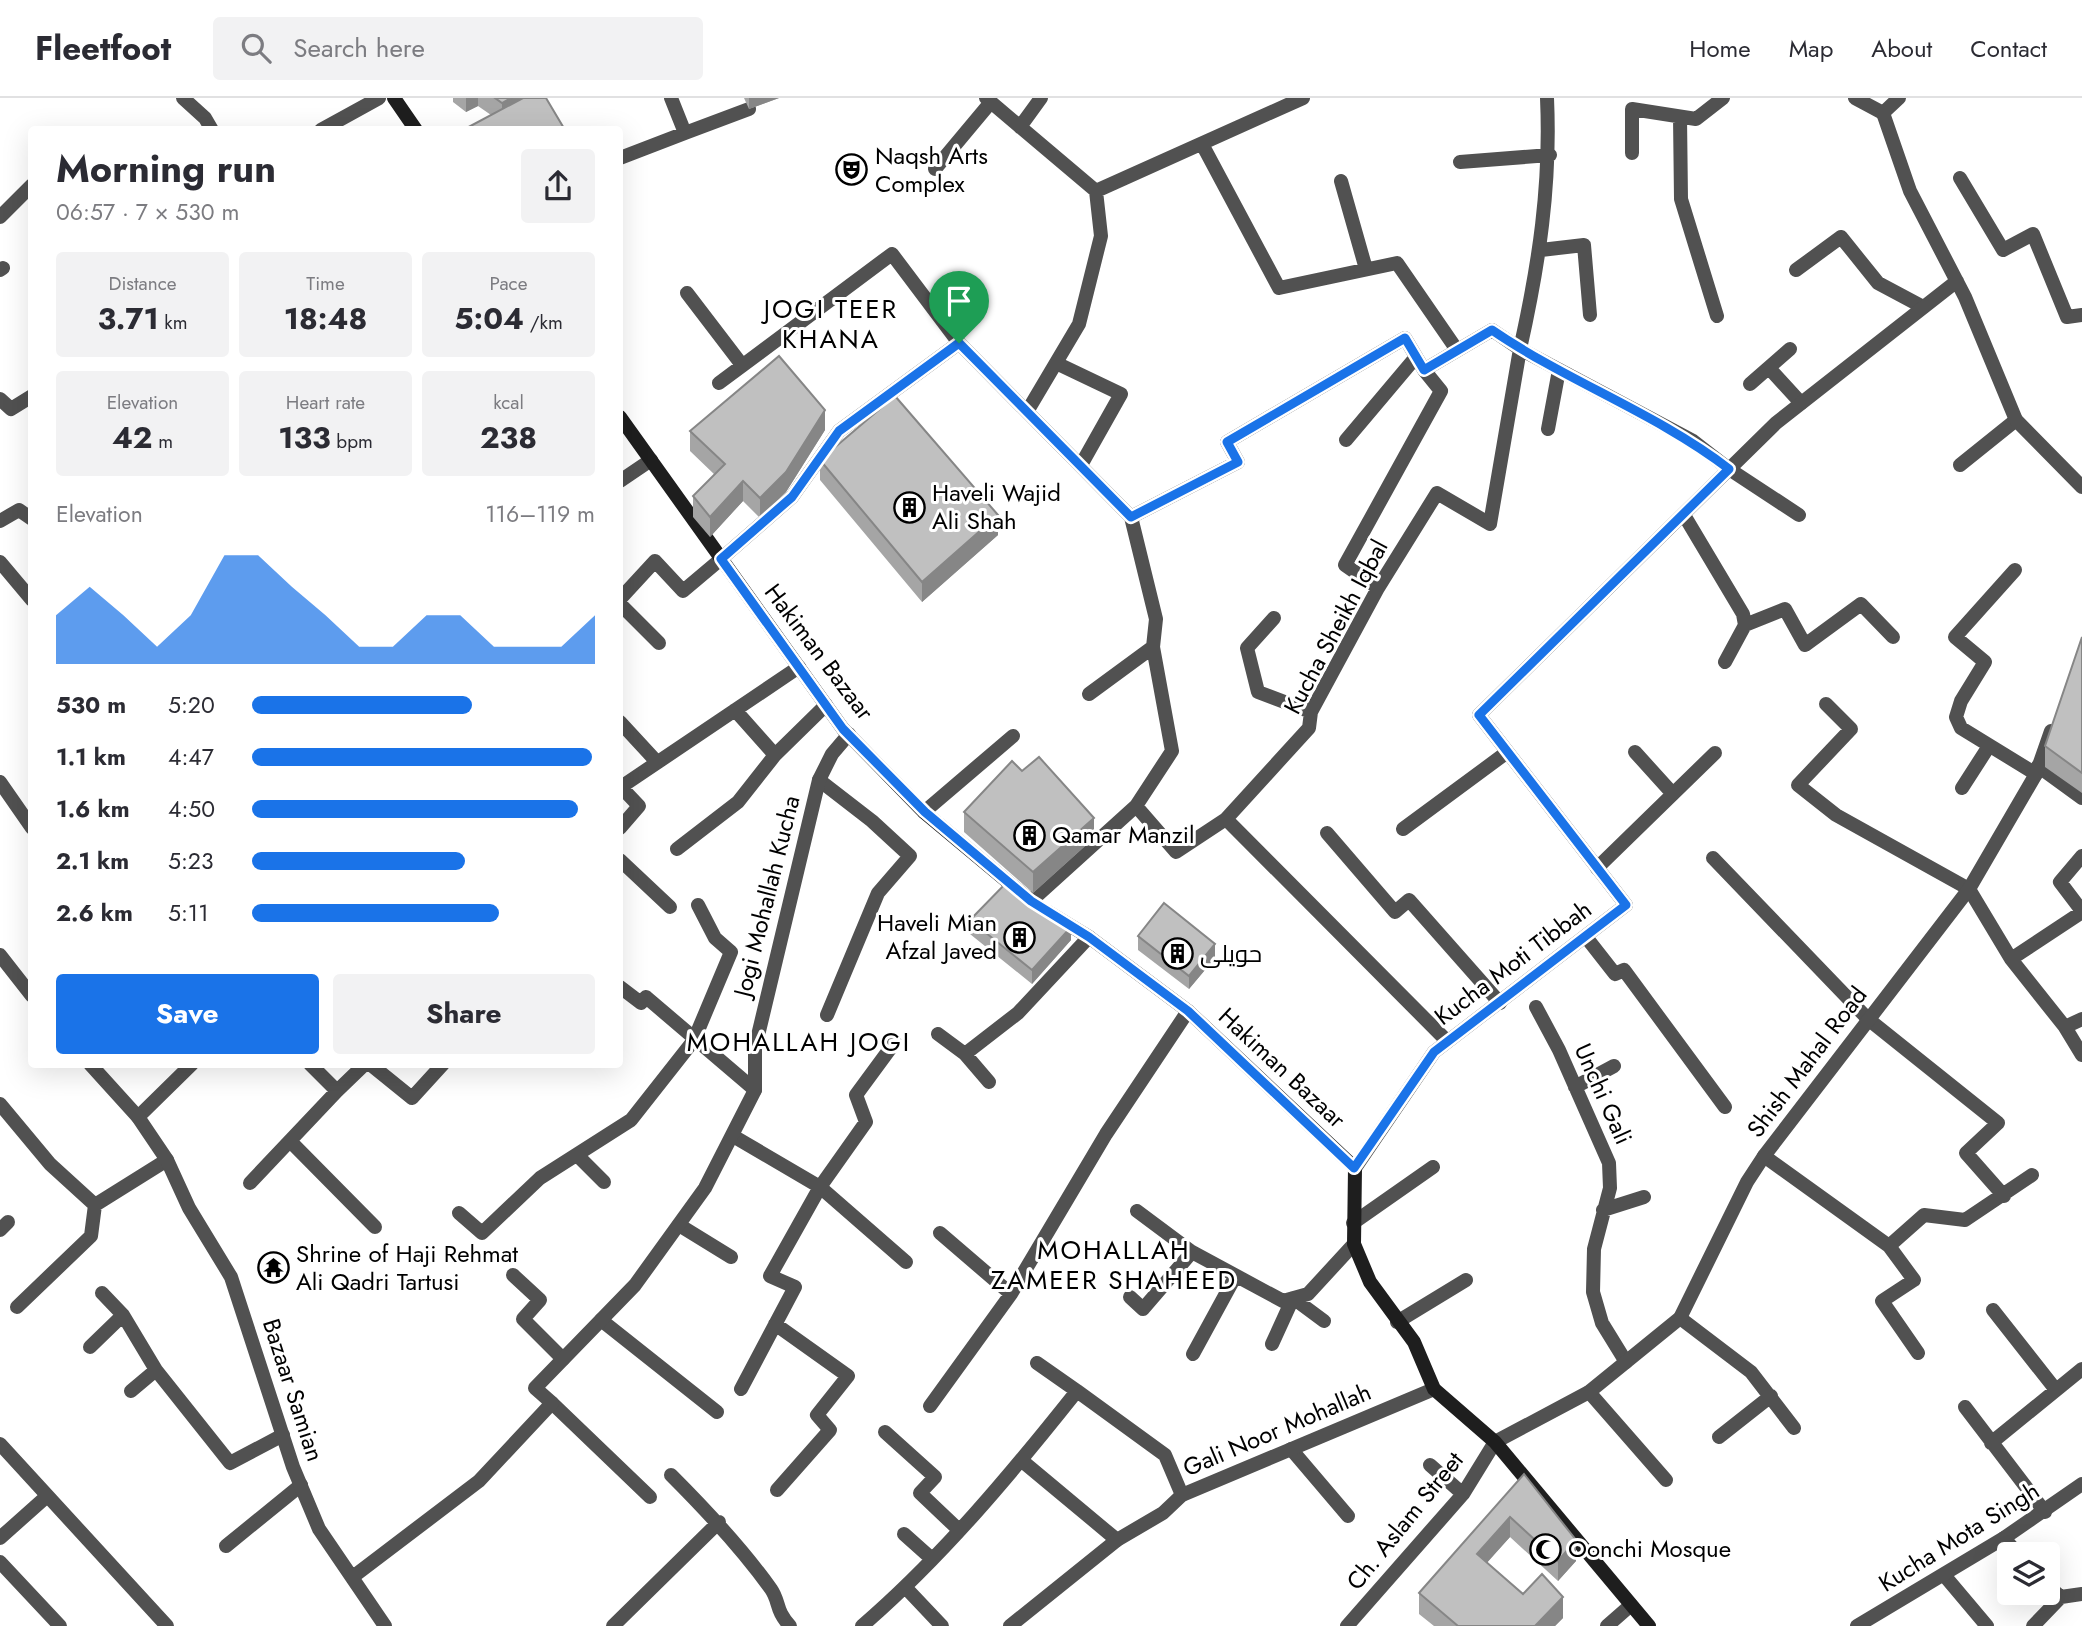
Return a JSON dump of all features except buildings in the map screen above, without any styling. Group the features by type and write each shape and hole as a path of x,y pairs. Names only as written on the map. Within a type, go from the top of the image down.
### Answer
{"street":[{"path":"183,98 205,118 210,126"},
{"path":"328,126 379,98"},
{"path":"394,98 413,126"},
{"path":"671,98 685,133"},
{"path":"1020,127 1041,98"},
{"path":"1096,191 1303,98"},
{"name":"Kucha Sheikh Iqbal","path":"1136,806 1176,852 1226,819 1309,728 1311,712 1378,589 1437,493 1490,524 1520,349 1541,250 1550,155 1547,98"},
{"path":"1632,153 1632,109 1696,119 1723,98"},
{"path":"1855,98 1883,113 1910,191 1957,281 2016,420 2082,487"},
{"path":"1883,113 1899,98"},
{"path":"935,169 988,100 1096,191 1101,236 1079,324 1028,410"},
{"path":"623,157 749,109"},
{"path":"1680,117 1681,200 1717,316"},
{"path":"1202,144 1279,288 1397,263 1457,351"},
{"path":"1460,162 1550,155"},
{"path":"1960,178 2003,250 2033,234 2067,317 2082,315"},
{"path":"1341,181 1366,269"},
{"path":"0,217 28,189"},
{"path":"1796,270 1841,237 1878,283 1923,307"},
{"path":"1541,250 1584,245 1590,315"},
{"path":"719,383 892,254 959,343 1131,517 1156,619 1153,648 1172,751 1136,806 1031,901"},
{"path":"1715,753 1597,868 1479,715 1729,469 1801,403 1957,281"},
{"path":"687,293 742,365"},
{"path":"1346,440 1420,363 1457,351 1492,330 1520,349 1693,441 1729,469 1799,515"},
{"path":"1131,517 1238,462 1227,442 1405,338 1441,391 1345,565 1378,589"},
{"path":"623,598 655,561 683,592 792,497 839,431 959,343"},
{"path":"1750,384 1790,349"},
{"path":"1056,363 1121,394 1081,465"},
{"path":"1769,368 1801,403"},
{"path":"1548,429 1559,370"},
{"path":"0,399 11,409 28,398"},
{"path":"1960,466 2016,420"},
{"name":"Hakiman Bazaar","path":"623,421 826,705 849,734 925,812 1031,901 1089,937 1188,1011 1354,1168"},
{"path":"623,479 651,460"},
{"path":"0,522 19,510 28,516"},
{"path":"1684,514 1743,614 1745,625 1725,662"},
{"path":"0,562 28,595"},
{"path":"2015,570 1955,637 1985,662 1961,701 1956,718 1961,728 1989,746 2037,770 2082,798"},
{"path":"623,604 659,643"},
{"path":"1745,625 1785,609 1805,645 1861,604 1893,637"},
{"path":"1274,618 1247,648 1258,692 1311,712"},
{"path":"1089,694 1153,648"},
{"path":"623,786 799,667"},
{"path":"1826,704 1851,729 1798,785 1836,815 1969,889 2011,959 2065,1027 2082,1055"},
{"path":"677,849 738,802 775,755 826,705"},
{"path":"735,710 775,755"},
{"name":"Shish Mahal Road","path":"1495,1442 1589,1392 1680,1318 1748,1182 1764,1156 1969,889 2037,770 2057,714"},
{"path":"623,725 656,761"},
{"name":"Jogi Mohallah Kucha","path":"552,1404 535,1388 635,1285 705,1188 755,1090 755,1048 819,780 832,754 849,734"},
{"path":"925,812 1013,736"},
{"path":"1962,788 1989,746"},
{"path":"1635,751 1673,794"},
{"path":"1403,829 1506,753"},
{"path":"819,780 872,821 910,856 878,893 827,1015"},
{"path":"0,782 28,822"},
{"path":"623,789 639,806 623,825"},
{"path":"1226,819 1447,1041"},
{"path":"1327,833 1395,912 1409,900 1500,1003"},
{"path":"2011,959 2082,911 2060,882 2082,856"},
{"path":"1713,858 1868,1019 1998,1123 1966,1153 2004,1196"},
{"path":"623,863 670,907"},
{"name":"Kucha Moti Tibbah","path":"1354,1168 1434,1052 1626,905 1597,868"},
{"path":"459,1213 482,1233 540,1178 631,1120 694,1040 730,952 715,938 698,905"},
{"path":"965,1054 1018,1013 1089,937"},
{"path":"1586,937 1615,974 1624,970 1725,1107"},
{"path":"0,955 28,991"},
{"path":"623,989 640,1003 646,997 755,1090"},
{"name":"Unchi Gali","path":"1536,1007 1608,1163 1610,1188 1594,1249 1593,1292 1602,1323 1626,1362"},
{"path":"930,1406 1011,1294 1106,1134 1188,1011"},
{"path":"2065,1027 2082,1019"},
{"path":"938,1034 965,1054 989,1082"},
{"path":"741,1389 795,1287 770,1276 820,1187 866,1122 856,1095 895,1042"},
{"path":"1575,1087 1614,1066"},
{"name":"Bazaar Samian","path":"94,1068 138,1117 167,1160 189,1208 231,1277 300,1485 319,1529 354,1576 385,1626"},
{"path":"138,1117 188,1068"},
{"path":"314,1068 337,1091"},
{"path":"250,1183 337,1091 363,1068"},
{"path":"372,1068 412,1098 439,1068"},
{"path":"0,1104 50,1164 95,1205"},
{"path":"733,1136 820,1187 906,1262"},
{"path":"290,1141 375,1227"},
{"path":"577,1155 604,1182"},
{"path":"1764,1156 1889,1246 1914,1280 1882,1301 1918,1353"},
{"path":"95,1205 167,1160"},
{"path":"1353,1223 1433,1167"},
{"path":"1354,1168 1353,1244 1370,1282 1414,1342 1434,1389 1495,1442 1649,1626"},
{"path":"1889,1246 1924,1215 1965,1220 2032,1175"},
{"path":"1603,1210 1644,1196"},
{"path":"17,1307 91,1236 95,1205"},
{"path":"1137,1211 1192,1252 1283,1301 1308,1294 1353,1244"},
{"path":"679,1225 731,1256"},
{"path":"940,1233 1011,1294"},
{"path":"1130,1297 1143,1309 1192,1252"},
{"path":"513,1275 540,1300 523,1319 563,1359"},
{"path":"1193,1354 1235,1276"},
{"path":"1397,1322 1466,1280"},
{"path":"102,1293 123,1315 156,1370 230,1463 284,1434"},
{"path":"1293,1298 1324,1321"},
{"path":"1272,1344 1293,1298"},
{"path":"1993,1310 2056,1390"},
{"path":"90,1347 123,1315"},
{"path":"1680,1318 1751,1372 1794,1428"},
{"path":"601,1320 717,1412"},
{"path":"775,1324 848,1376 817,1415 830,1430 777,1490"},
{"path":"1037,1363 1165,1455 1182,1495"},
{"path":"1992,1443 2082,1369"},
{"path":"131,1391 156,1370"},
{"name":"Gali Noor Mohallah","path":"1010,1626 1116,1540 1163,1513 1182,1495 1434,1389"},
{"path":"862,1626 906,1588 1021,1460 1077,1391"},
{"path":"1589,1392 1666,1480"},
{"path":"1719,1437 1770,1396"},
{"path":"354,1576 479,1482 552,1404 650,1497"},
{"path":"1965,1407 2045,1512"},
{"path":"886,1432 935,1477 920,1493 959,1530"},
{"name":"Ch. Aslam Street","path":"1347,1626 1463,1494 1495,1442"},
{"path":"0,1444 167,1626"},
{"path":"1291,1449 1348,1516"},
{"path":"1021,1460 1116,1540"},
{"path":"1430,1465 1463,1494"},
{"path":"671,1475 719,1522 773,1592 779,1614 790,1626"},
{"name":"Kucha Mota Singh","path":"1857,1626 1944,1576 2045,1512 2082,1484"},
{"path":"226,1546 300,1485"},
{"path":"0,1538 46,1497"},
{"path":"613,1626 719,1522"},
{"path":"904,1534 932,1559"},
{"path":"2004,1538 2008,1542"},
{"path":"0,1562 60,1626"},
{"path":"1944,1576 1987,1626"},
{"path":"906,1588 942,1626"},
{"path":"2033,1626 2061,1597 2082,1594"},
{"path":"1607,1626 1631,1605"}],"place":[{"name":"Naqsh Arts Complex","path":"852,170"},
{"name":"Haveli Wajid Ali Shah","path":"909,507"},
{"name":"Qamar Manzil","path":"1029,835"},
{"name":"Haveli Mian Afzal Javed","path":"1020,937"},
{"name":"حویلی","path":"1177,954"},
{"name":"Shrine of Haji Rehmat Ali Qadri Tartusi","path":"273,1268"},
{"name":"Oonchi Mosque","path":"1545,1549"}],"district":[{"name":"JOGI TEER KHANA","path":"831,324"},
{"name":"MOHALLAH JOGI","path":"799,1042"},
{"name":"MOHALLAH ZAMEER SHAHEED","path":"1114,1265"}],"route":[{"path":"1492,330 1520,349 1693,441 1729,469 1479,715 1626,905 1434,1052 1354,1168 1188,1011 1089,937 1031,901 938,825 843,729 721,559 792,497 839,431 959,343 1131,517 1238,462 1227,442 1405,338 1424,370 1492,330"}]}
